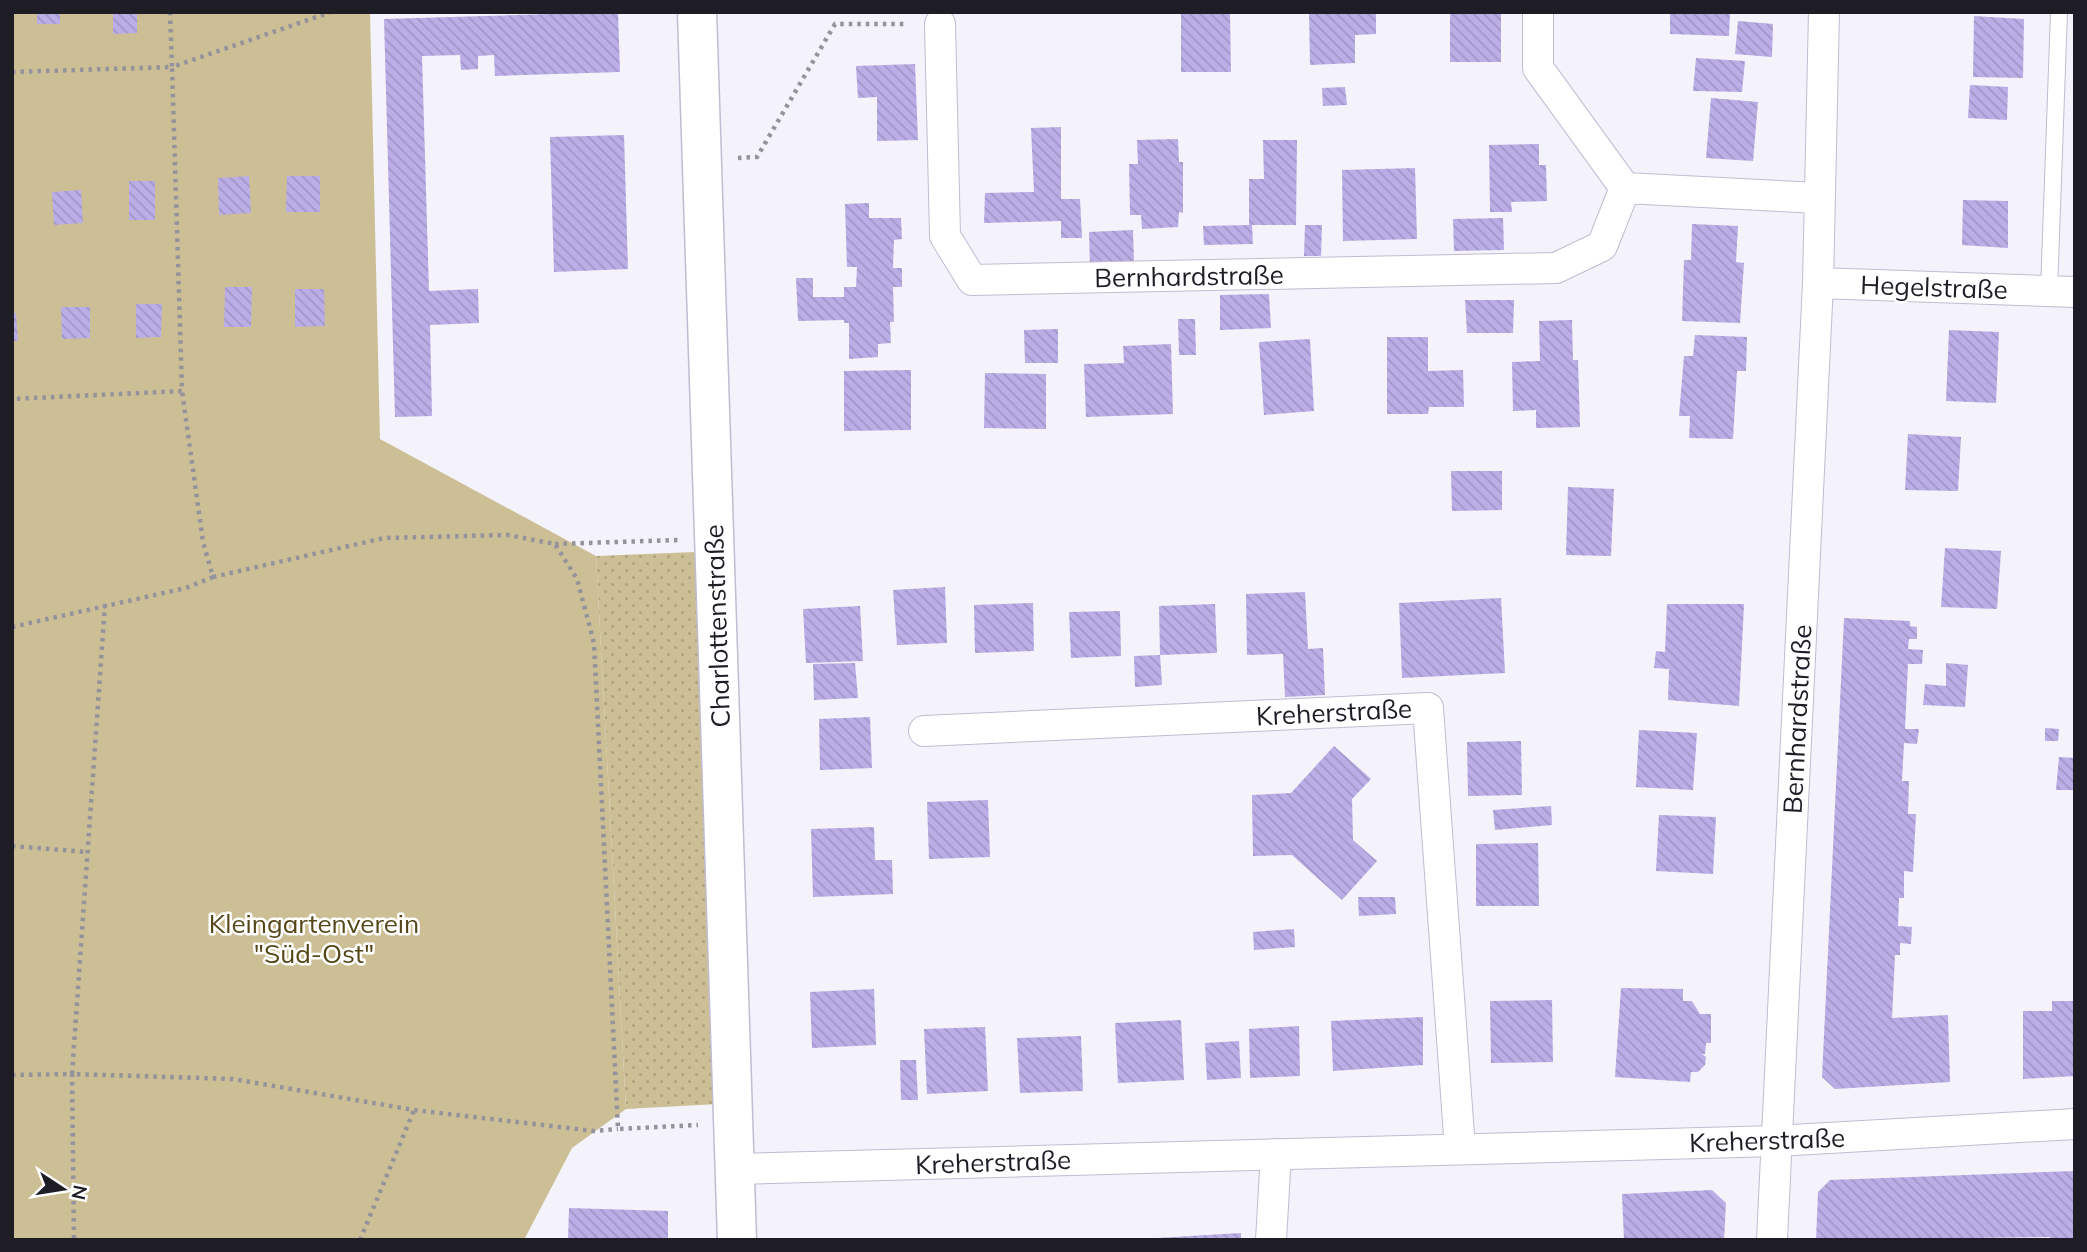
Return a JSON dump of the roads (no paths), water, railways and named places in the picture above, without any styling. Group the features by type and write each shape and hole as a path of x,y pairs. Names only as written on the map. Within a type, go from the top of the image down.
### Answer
{"street":[{"name":"Charlottenstraße","path":"697,12 737,1240"},
{"path":"1538,12 1538,68 1625,188 1818,198"},
{"name":"Bernhardstraße","path":"1772,1240 1818,284 1824,12"},
{"name":"Bernhardstraße","path":"940,24 945,236 972,280 1556,268 1602,246 1625,188"},
{"name":"Hegelstraße","path":"1818,284 2062,292"},
{"name":"Kreherstraße","path":"924,731 1428,708 1460,1149"},
{"name":"Kreherstraße","path":"735,1169 1776,1141 2075,1124"},
{"path":"1271,1240 1276,1154"}],"lane":[{"name":"Hegelstraße","path":"2059,12 2062,292"}],"park label":[{"name":"Kleingartenverein \"Süd-Ost\"","path":"314,938"}]}
